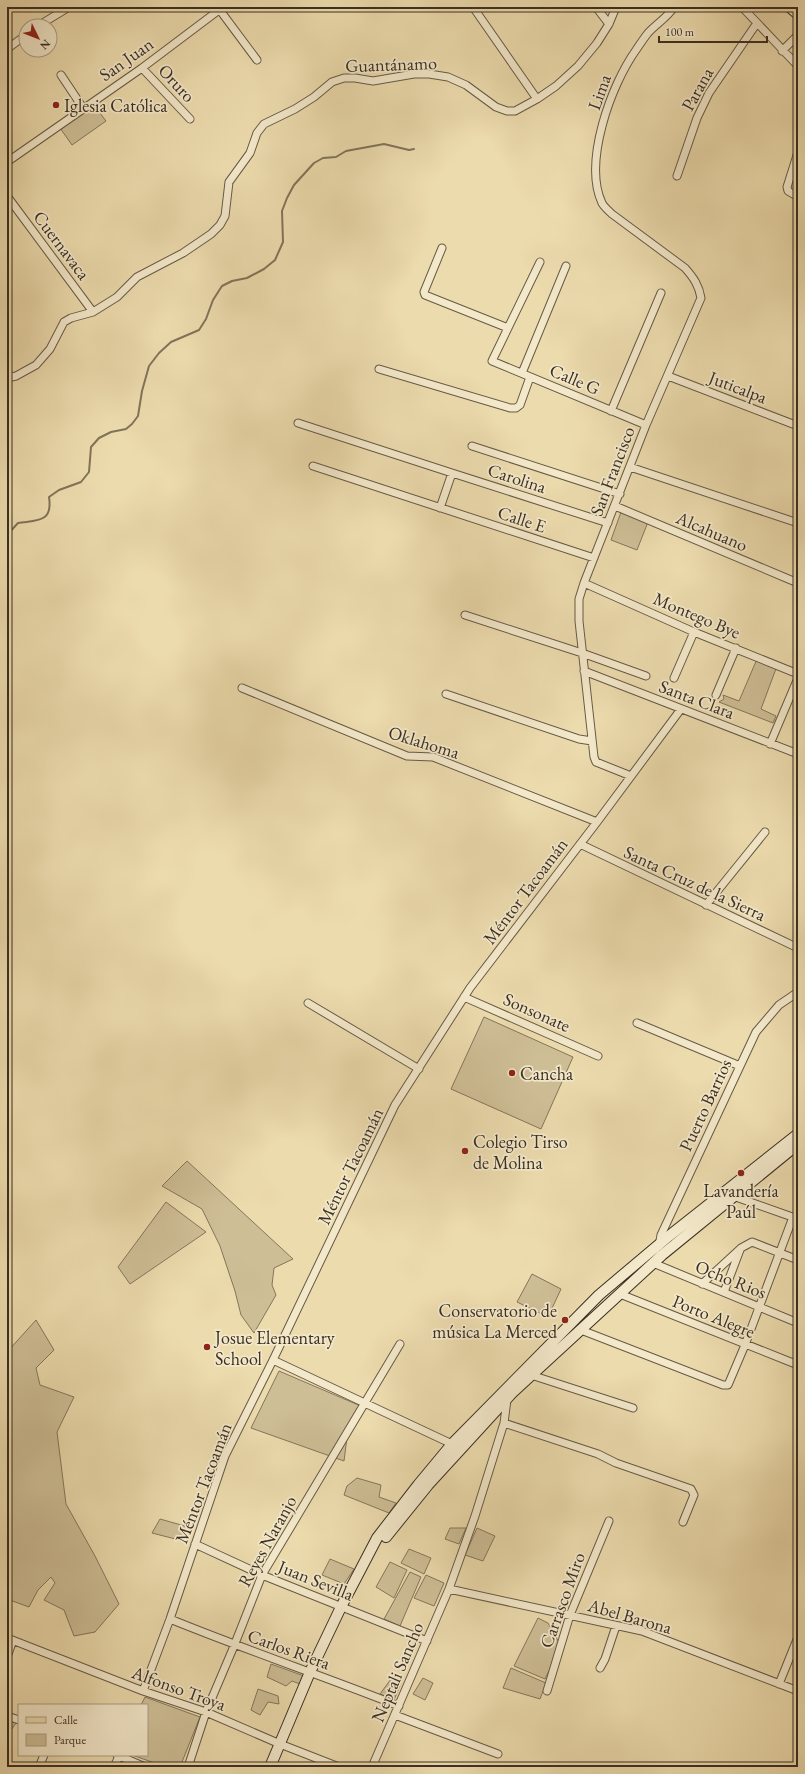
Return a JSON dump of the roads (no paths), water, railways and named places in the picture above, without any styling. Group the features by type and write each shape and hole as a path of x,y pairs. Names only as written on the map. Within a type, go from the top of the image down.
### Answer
{"main road":[{"path":"791,7 798,13"}],"street":[{"path":"51,18 69,7"},
{"path":"473,7 537,99"},
{"path":"596,7 609,24"},
{"name":"Guantánamo","path":"7,378 16,376 36,365 50,349 64,322 71,318 93,312 117,297 137,277 183,253 220,226 225,216 229,182 250,153 257,134 264,124 295,109 314,97 332,82 344,78 373,81 414,74 429,74 448,77 466,85 496,107 507,111 515,111 537,99 556,86 578,66 597,43 609,24 616,7"},
{"name":"Lima","path":"602,204 596,171 597,147 608,106 623,70 647,34 674,7"},
{"path":"742,7 782,51 798,66"},
{"path":"221,8 257,60"},
{"name":"San Juan","path":"7,162 142,68 221,8"},
{"name":"Parana","path":"677,176 697,118 710,93 757,23"},
{"path":"782,51 798,35"},
{"path":"7,48 18,40"},
{"name":"Oruro","path":"142,68 190,119"},
{"path":"61,75 83,108"},
{"path":"798,152 787,187 788,191 798,197"},
{"name":"Cuernavaca","path":"7,196 93,312"},
{"name":"San Francisco","path":"602,204 612,214 685,268 694,277 701,298 646,426 579,599 579,621 582,653 592,741 596,762 631,776"},
{"path":"442,248 424,292 425,295 508,328 540,262"},
{"path":"522,374 566,266"},
{"path":"611,411 661,293"},
{"name":"Calle G","path":"508,328 492,361 646,426"},
{"path":"379,369 510,408 516,408 520,404 530,376"},
{"name":"Juticalpa","path":"668,376 798,426"},
{"name":"Carolina","path":"298,423 608,523"},
{"path":"472,446 620,494"},
{"name":"Calle E","path":"312,466 594,558"},
{"path":"630,467 798,523"},
{"path":"440,508 452,473"},
{"name":"Alcahuano","path":"615,506 798,583"},
{"name":"Montego Bye","path":"584,583 694,632 798,674"},
{"path":"464,615 582,653 646,676"},
{"path":"674,678 694,632"},
{"path":"716,695 736,648"},
{"name":"Santa Clara","path":"584,671 798,754"},
{"path":"770,744 798,678"},
{"name":"Oklahoma","path":"242,688 407,756 433,757 597,822"},
{"path":"446,694 579,740 592,741"},
{"name":"Méntor Tacoamán","path":"143,1691 170,1620 225,1456 273,1360 395,1105 464,997 681,709"},
{"path":"706,905 765,832"},
{"name":"Santa Cruz de la Sierra","path":"580,844 798,948"},
{"name":"Puerto Barrios","path":"660,1250 661,1235 756,1032 779,1005 798,992"},
{"name":"Sonsonate","path":"464,997 598,1056"},
{"path":"308,1002 419,1069"},
{"path":"637,1022 740,1066"},
{"path":"365,1561 428,1485 513,1392 653,1263 660,1250 798,1134"},
{"path":"270,1767 310,1672 341,1606 377,1538 418,1484 452,1444 599,1295 733,1196 798,1144"},
{"path":"581,1330 728,1386 779,1253 795,1218 733,1196"},
{"path":"702,1284 741,1248 752,1242 798,1260"},
{"path":"724,1292 741,1248"},
{"name":"Ocho Rios","path":"653,1263 798,1323"},
{"name":"Porto Alegre","path":"620,1294 798,1365"},
{"name":"Reyes Naranjo","path":"188,1767 206,1712 262,1575 400,1344"},
{"path":"273,1360 452,1444"},
{"path":"531,1375 633,1408"},
{"name":"Neptali Sancho","path":"372,1767 449,1589 475,1516 504,1423 507,1400"},
{"path":"504,1423 598,1454 616,1464 691,1489 694,1494 683,1522"},
{"name":"Carrasco Miro","path":"547,1691 570,1615 609,1521"},
{"name":"Juan Sevilla","path":"195,1544 262,1575 426,1641"},
{"name":"Abel Barona","path":"449,1589 642,1631 798,1691"},
{"name":"Carlos Riera","path":"170,1620 234,1646 310,1672 398,1706"},
{"path":"600,1668 606,1659 616,1626"},
{"path":"779,1684 798,1637"},
{"path":"7,1657 10,1639"},
{"name":"Alfonso Troya","path":"10,1639 143,1691 206,1712 280,1744 340,1767"},
{"path":"395,1715 498,1754"},
{"path":"7,1716 18,1720"},
{"path":"39,1767 44,1756"},
{"path":"114,1767 118,1756"},
{"path":"120,1756 145,1767"}],"waterway":[{"path":"7,535 18,523 42,519 46,516 49,512 49,497 59,490 81,482 89,472 91,447 99,438 111,432 126,429 132,424 138,416 142,391 149,366 159,353 171,342 199,330 206,319 213,300 222,286 232,281 247,278 264,269 275,260 283,242 282,211 287,198 294,185 314,163 323,158 336,157 346,151 384,144 409,150 414,149"}],"place":[{"name":"Iglesia Católica","path":"56,105"},
{"name":"Cancha","path":"512,1073"},
{"name":"Colegio Tirso de Molina","path":"465,1151"},
{"name":"Lavandería Paúl","path":"741,1173"},
{"name":"Conservatorio de música La Merced","path":"565,1320"},
{"name":"Josue Elementary School","path":"207,1347"}]}
